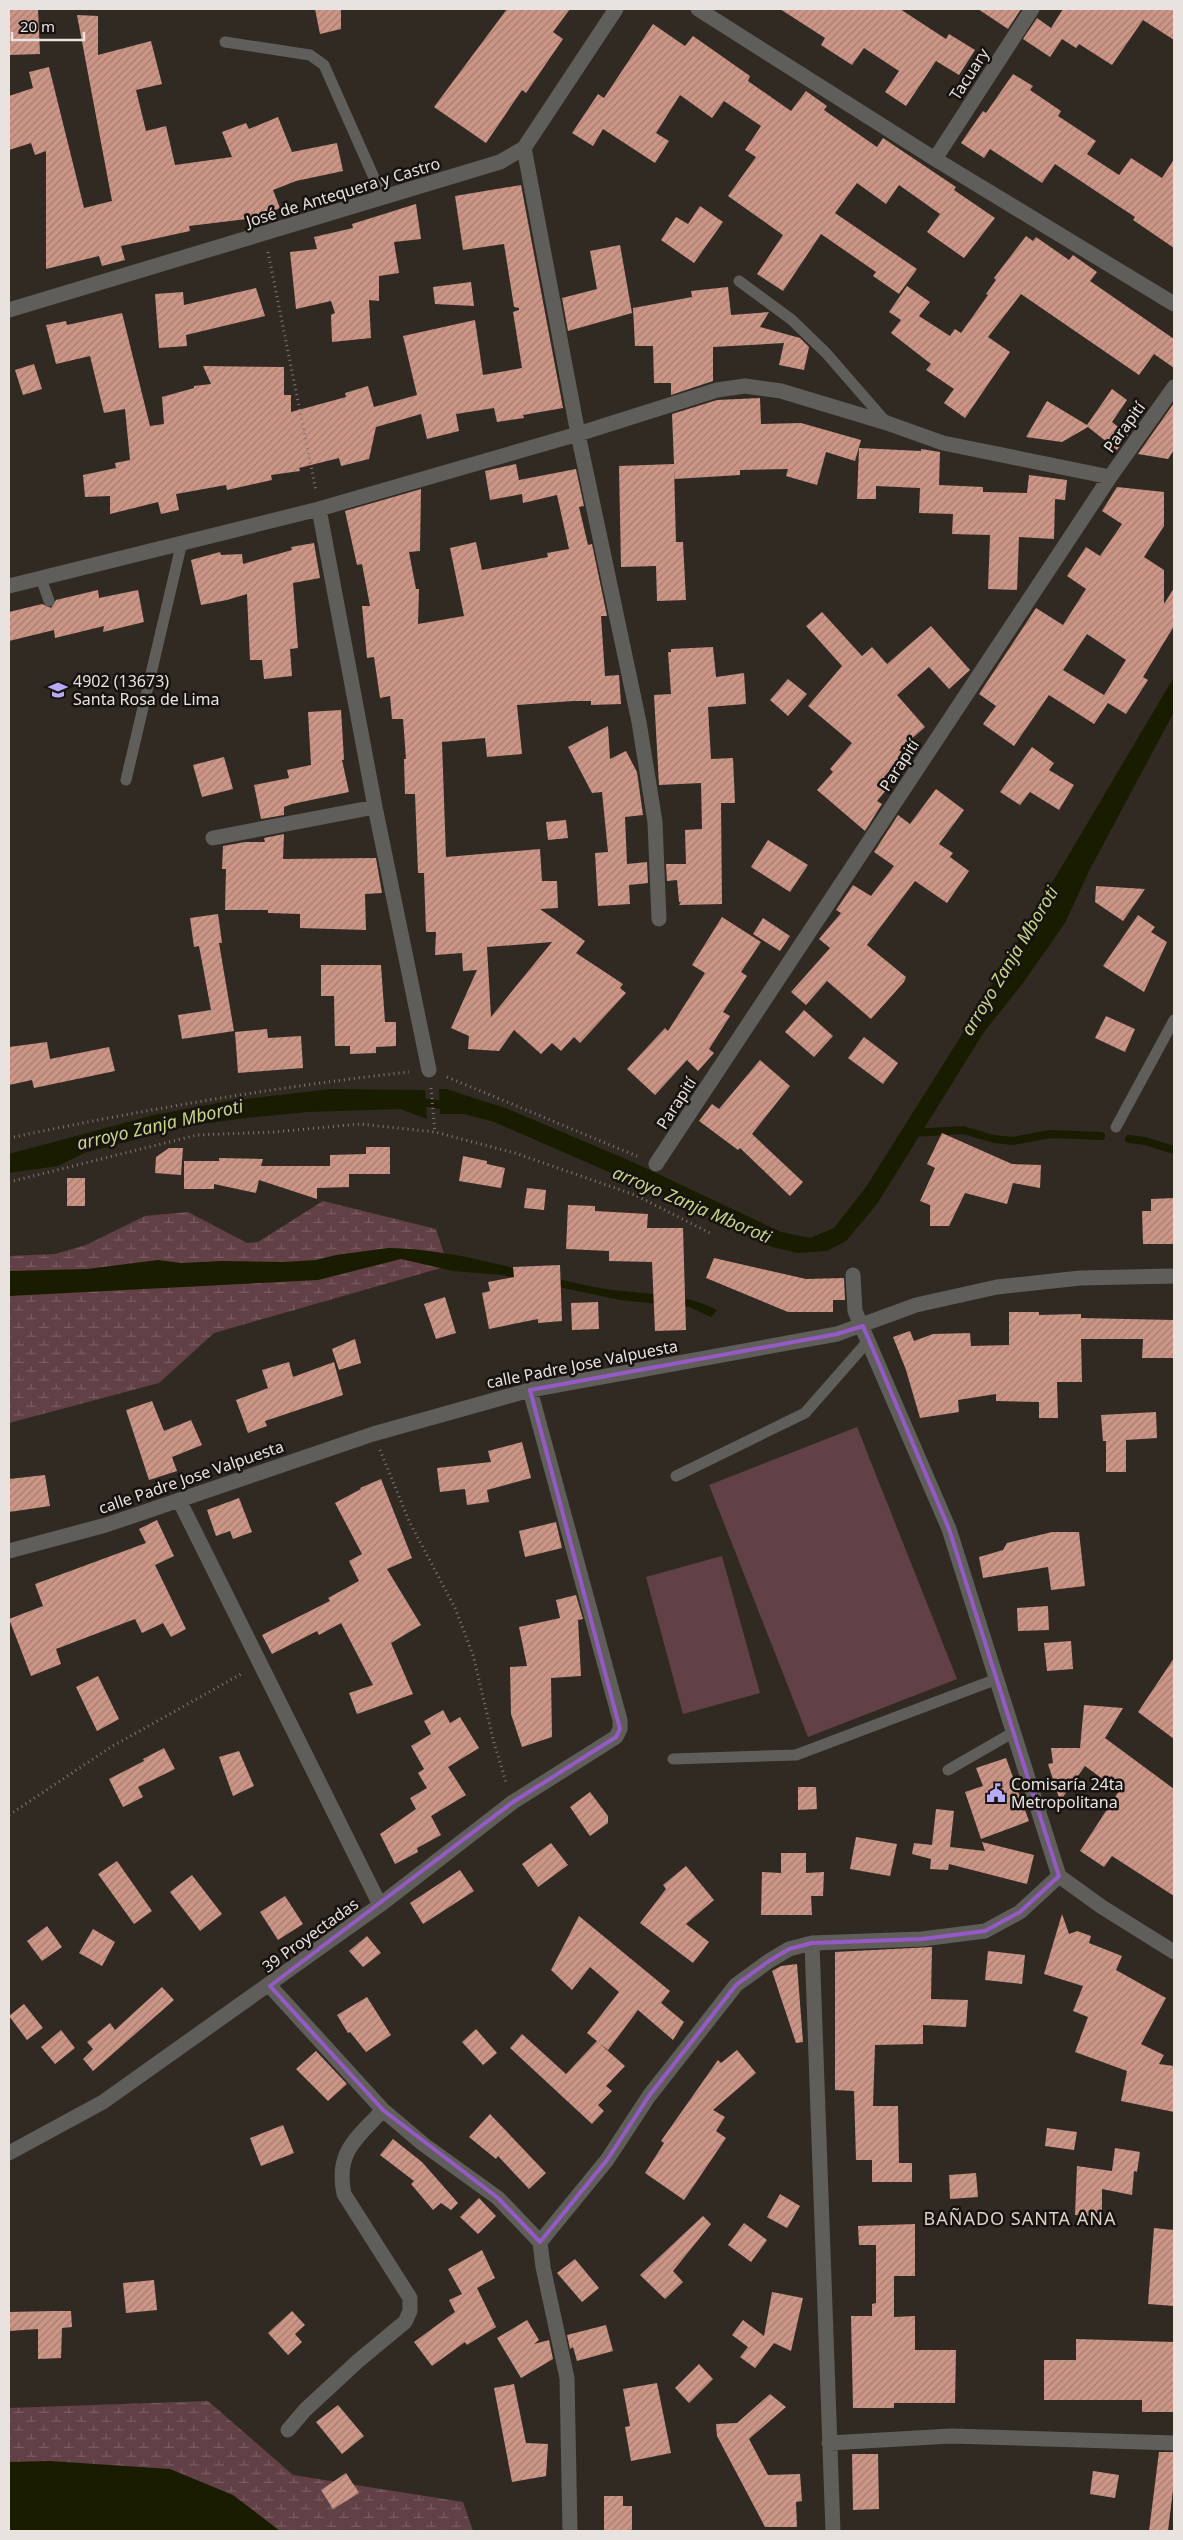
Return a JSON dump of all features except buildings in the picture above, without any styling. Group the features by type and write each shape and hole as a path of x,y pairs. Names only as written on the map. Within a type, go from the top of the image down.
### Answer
{"street":[{"name":"José de Antequera y Castro","path":"9,310 500,162 524,148 616,9"},
{"path":"698,9 935,159 1174,304"},
{"name":"Tacuary","path":"935,159 1032,9"},
{"path":"524,148 578,434 640,730 655,822 659,919"},
{"path":"9,586 319,509 578,434 717,390 745,386 781,391 888,423 943,443 1110,477"},
{"name":"Parapití","path":"656,1164 1110,477 1174,387"},
{"path":"319,509 375,807 429,1070"},
{"path":"213,838 375,807"},
{"path":"853,1275 854,1311 863,1326 949,1529 1059,1876 1102,1907 1174,1952"},
{"name":"calle Padre Jose Valpuesta","path":"9,1551 106,1525 373,1434 530,1390 837,1334 916,1305 997,1287 1080,1278 1174,1276"},
{"name":"39 Proyectadas","path":"9,2153 103,2102 270,1986 380,1906 513,1802 616,1737 620,1729 620,1720 530,1390"},
{"path":"179,1500 380,1906"},
{"path":"540,2242 607,2160 649,2096 736,1985 789,1949 812,1943 922,1939 985,1931 1020,1912 1059,1876"},
{"path":"812,1943 833,2531"},
{"path":"270,1986 382,2110 423,2144 498,2198 540,2242 543,2266 567,2378 570,2531"},
{"path":"288,2430 305,2410 404,2322 410,2311 410,2298 344,2194 342,2185 346,2151 382,2110"},
{"path":"829,2443 951,2436 1174,2443"}],"lane":[{"path":"224,42 310,55 324,65 383,198"},
{"path":"739,281 792,320 826,353 888,423"},
{"path":"126,780 182,542"},
{"path":"41,578 49,601"},
{"path":"1116,1126 1174,1020"},
{"path":"676,1476 805,1413 869,1340"},
{"path":"673,1759 796,1755 997,1679"},
{"path":"948,1770 1014,1732"}],"path":[{"path":"264,234 319,509"},
{"path":"9,1138 123,1114 305,1084 429,1070 656,1164"},
{"path":"432,1092 435,1132"},
{"path":"9,1182 197,1135 274,1132 360,1124 435,1132 515,1153 635,1195 712,1234"},
{"path":"373,1434 409,1521 455,1608 470,1648 500,1767 513,1802"},
{"path":"9,1815 111,1747 259,1664"}],"highlighted area":[{"path":"863,1326 949,1529 1059,1876 1020,1912 985,1931 922,1939 812,1943 789,1949 769,1961 736,1985 649,2096 607,2160 540,2242 498,2198 383,2110 270,1986 513,1802 616,1737 620,1729 530,1390 837,1334"}],"green space":[{"path":"323,1201 436,1229 448,1266 214,1333 159,1383 9,1423 9,1256 55,1254 86,1245 145,1216 188,1212 247,1243 258,1242"},
{"path":"857,1427 957,1679 808,1737 709,1485"},
{"path":"722,1556 760,1693 683,1714 646,1577"},
{"path":"208,2401 293,2475 463,2502 473,2531 9,2531 9,2408"}],"water":[{"path":"1174,677 1174,712 1089,871 1065,923 1023,983 984,1032 877,1204 846,1241 827,1251 798,1253 772,1247 694,1209 494,1122 464,1114 440,1114 439,1089 446,1089 508,1109 635,1163 781,1232 810,1238 834,1228 866,1187 966,1028"},
{"path":"331,1089 425,1090 427,1119 400,1109 308,1112 245,1118 188,1126 84,1153 58,1166 9,1173 9,1154 154,1115 228,1101"},
{"path":"388,1248 414,1249 466,1257 609,1290 673,1296 704,1304 717,1310 711,1317 689,1307 620,1300 502,1275 453,1271 401,1259 318,1280 9,1296 9,1271 87,1269 158,1260 181,1263 316,1260 336,1255"},
{"path":"50,2461 170,2469 233,2495 280,2531 9,2531 9,2462"}],"waterway":[{"name":"arroyo Zanja Mboroti","path":"415,1101 449,1106"},
{"path":"912,1133 963,1130 994,1139 1013,1141 1050,1134 1101,1136"},
{"path":"1129,1139 1145,1141 1174,1150"}],"place":[{"name":"4902 (13673) Santa Rosa de Lima","path":"58,690"},
{"name":"Comisaría 24ta Metropolitana","path":"996,1793"}],"district":[{"name":"BAÑADO SANTA ANA","path":"1020,2219"}]}
